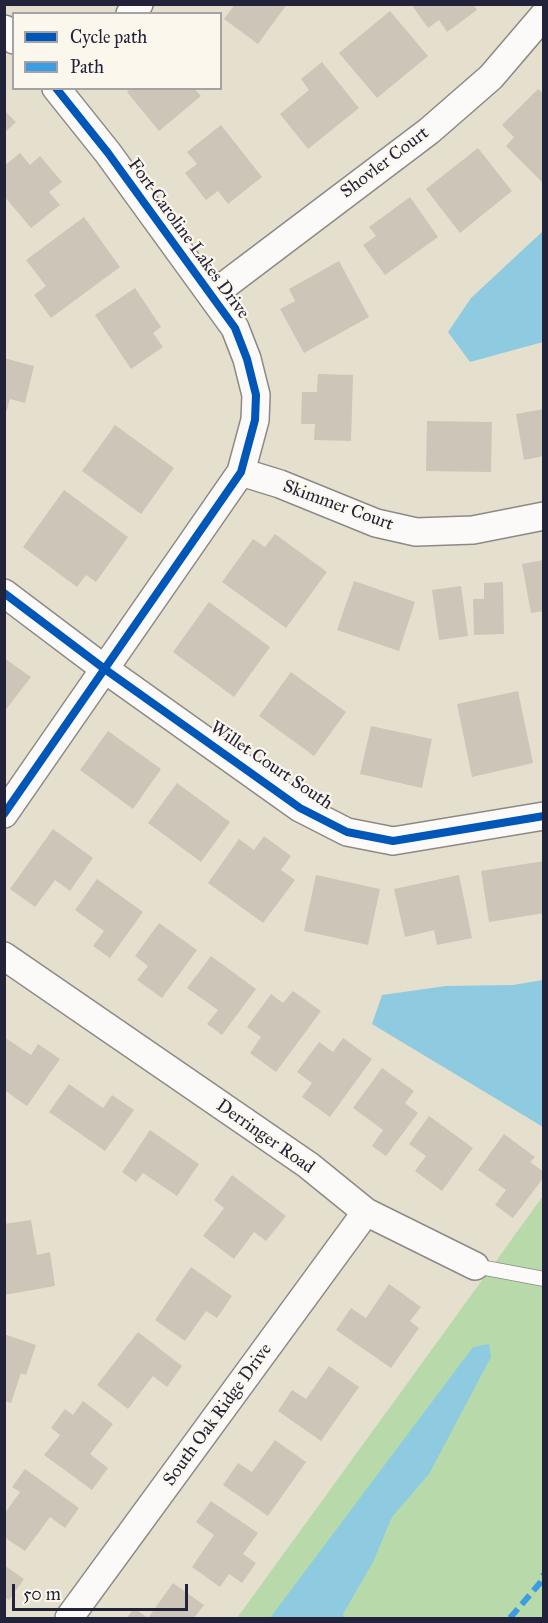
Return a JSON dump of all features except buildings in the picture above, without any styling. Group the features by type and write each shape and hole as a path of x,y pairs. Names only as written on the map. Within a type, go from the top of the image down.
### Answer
{"street":[{"name":"Shovler Court","path":"212,295 429,131 491,77 543,15"},
{"name":"Fort Caroline Lakes Drive","path":"4,814 106,670 241,472 255,420 256,394 247,359 235,328 108,153 58,90"},
{"name":"Skimmer Court","path":"241,472 280,484 376,523 416,532 473,530 543,516"},
{"name":"Willet Court South","path":"4,593 106,670 300,808 346,832 393,841 543,816"},
{"name":"Derringer Road","path":"4,956 308,1165 366,1212 475,1266"},
{"name":"South Oak Ridge Drive","path":"69,1618 366,1212"}],"lane":[{"name":"Derringer Road","path":"475,1266 543,1279"}],"green space":[{"path":"543,1196 543,1618 237,1618 480,1283"}],"water":[{"path":"543,231 543,342 470,362 448,332 471,298"},
{"path":"543,980 543,1127 372,1024 382,995 446,986 513,985"},
{"path":"489,1344 491,1357 429,1474 392,1517 373,1562 343,1614 344,1618 270,1618 473,1347"}],"marked path":[{"path":"510,1618 540,1583 544,1574"}],"cycle path":[{"path":"4,814 241,472 255,420 256,395 247,359 235,328 108,153 58,90"},
{"path":"4,593 106,670 300,808 347,832 393,841 544,816"}]}
